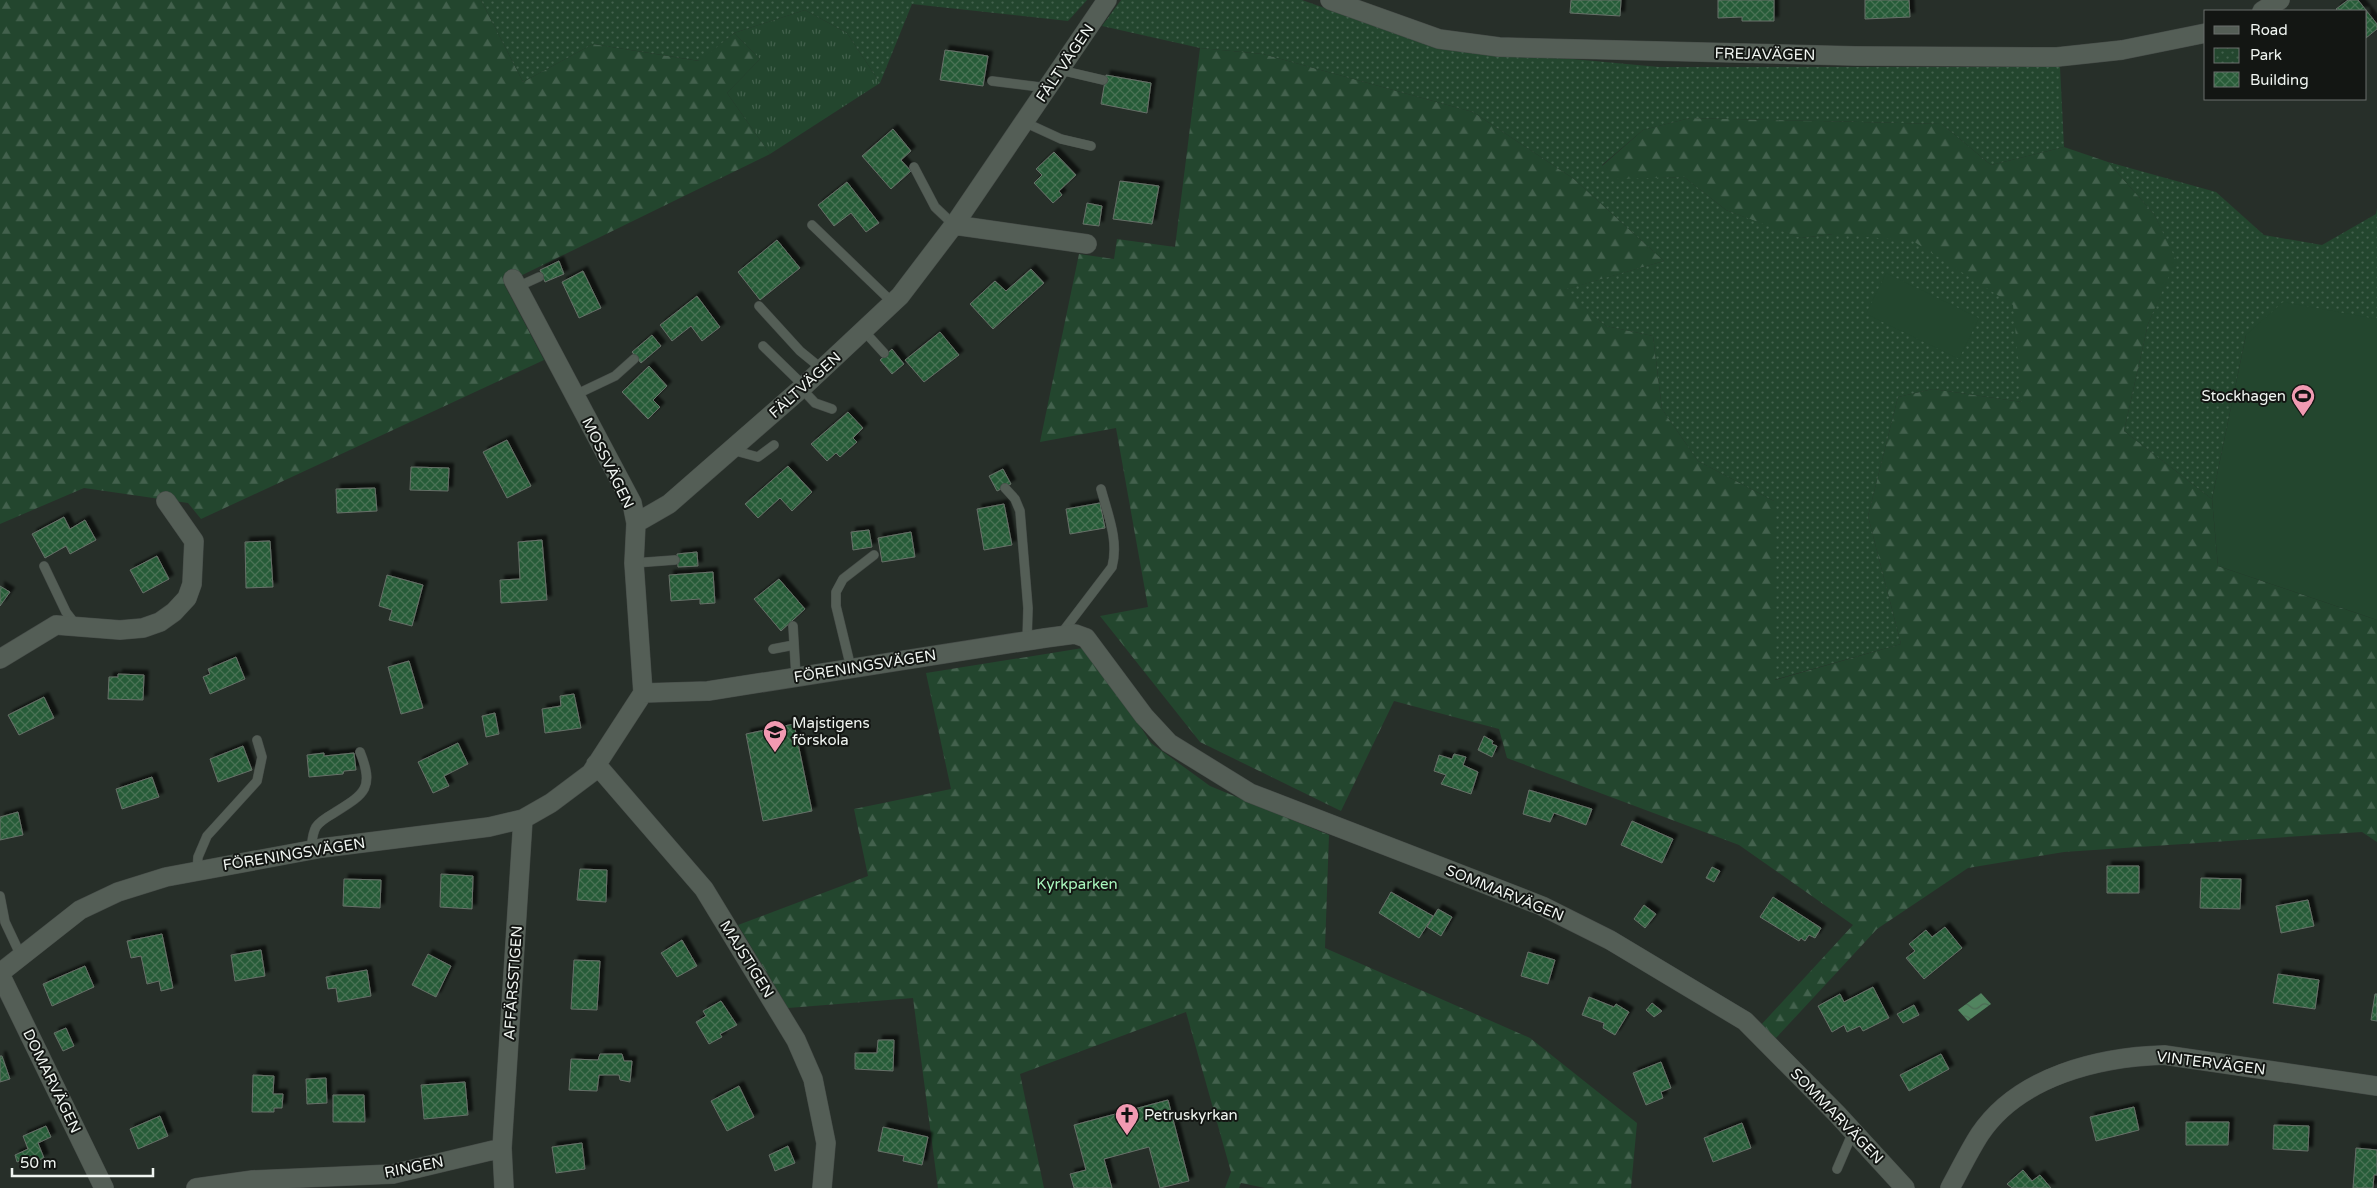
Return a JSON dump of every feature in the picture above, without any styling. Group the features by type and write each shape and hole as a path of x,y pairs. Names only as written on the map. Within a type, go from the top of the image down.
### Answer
{"street":[{"name":"FÄLTVÄGEN","path":"636,523 669,504 732,450 893,303 921,270 954,225 1107,0"},
{"name":"FREJAVÄGEN","path":"1330,0 1438,39 1499,47 1846,56 2057,57 2122,50 2204,34"},
{"path":"2264,10 2280,0"},
{"path":"954,225 1088,244"},
{"name":"MOSSVÄGEN","path":"515,283 632,503 636,523 634,564 643,693"},
{"path":"0,659 56,624 120,630 143,628 160,622 187,598 192,584 194,541 166,501"},
{"name":"FÖRENINGSVÄGEN","path":"0,974 80,910 118,892 166,877 310,850 489,827 524,819 578,784 596,764 643,693 708,691 1059,636 1075,634 1086,638"},
{"name":"SOMMARVÄGEN","path":"1086,638 1144,716 1169,743 1250,794 1492,885 1542,906 1610,940 1745,1021 1905,1188"},
{"name":"MAJSTIGEN","path":"596,764 704,890 796,1040 813,1079 826,1144 822,1188"},
{"name":"AFFÄRSSTIGEN","path":"502,1148 524,819"},
{"name":"DOMARVÄGEN","path":"0,974 104,1188"},
{"name":"VINTERVÄGEN","path":"1950,1188 1981,1133 2004,1108 2042,1083 2072,1069 2131,1056 2164,1055 2377,1086"},
{"path":"502,1148 504,1188"},
{"name":"RINGEN","path":"196,1188 253,1180 301,1183 394,1174 502,1148"}],"lane":[{"path":"1060,70 1103,80"},
{"path":"992,81 1048,88"},
{"path":"1024,122 1060,140 1091,146"},
{"path":"914,168 935,207 954,225"},
{"path":"812,226 893,303"},
{"path":"515,283 540,277"},
{"path":"759,306 800,350 822,369"},
{"path":"864,331 884,353"},
{"path":"763,346 815,403 832,409"},
{"path":"575,395 614,376 634,359"},
{"path":"732,450 758,458 774,445"},
{"path":"1005,488 1015,499 1020,511 1028,599 1027,641"},
{"path":"1059,636 1112,567 1115,544 1101,489"},
{"path":"851,668 836,606 836,592 843,579 874,555"},
{"path":"634,564 675,560"},
{"path":"44,566 66,612 77,626"},
{"path":"793,626 796,677"},
{"path":"773,649 794,645"},
{"path":"197,870 198,857 207,836 257,781 262,757 257,740"},
{"path":"310,850 314,830 319,822 359,796 368,782 368,771 360,752"},
{"path":"0,896 5,922 21,956"},
{"path":"1837,1170 1853,1132"}],"green space":[{"path":"0,0 481,0 523,82 593,44 699,61 734,33 760,59 727,93 770,154 504,284 544,360 201,519 188,503 84,488 0,524"},
{"path":"481,0 1087,0 1068,21 912,4 880,83 847,33 805,10 734,33 700,61 593,44 523,82"},
{"path":"1121,0 1302,0 1389,31 1445,47 1659,67 2060,67 2064,147 1991,165 1942,124 1690,118 1643,130 1602,165 1613,179 1684,177 1726,210 1801,238 1833,234 1913,241 2013,305 2022,402 1933,389 1898,397 1868,516 1901,644 1774,680 1774,501 1698,461 1662,409 1653,336 1606,326 1563,290 1664,261 1574,179 1473,112 1263,54 1200,48 1102,26"},
{"path":"805,10 847,33 880,83 770,154 727,93 760,59 734,33"},
{"path":"1200,48 1263,54 1473,112 1574,179 1664,261 1564,290 1606,326 1653,336 1662,409 1698,461 1774,501 1775,680 1901,644 1868,516 1898,397 1933,389 2022,402 1833,234 1801,238 1726,210 1684,177 1613,180 1602,166 1643,130 1690,118 1942,124 1991,165 2064,147 2108,162 2154,214 2177,260 2148,324 2124,431 2212,499 2218,566 2377,620 2377,842 2362,832 2064,852 1968,868 1877,929 1776,1038 1760,1026 1853,925 1739,845 1507,758 1499,729 1394,701 1341,811 1200,742 1100,616 1148,607 1116,428 1040,442 1079,254 1114,259 1117,239 1175,247"},
{"name":"Stockhagen","path":"2108,162 2216,192 2264,235 2322,245 2376,214 2377,208 2377,322 2246,335 2212,499 2124,431 2148,324 2176,260 2154,214"},
{"path":"1886,273 1979,318 1959,359 1866,314"},
{"name":"Stockhagen","path":"2283,302 2377,319 2377,620 2218,566 2212,499 2246,335"},
{"name":"Kyrkparken","path":"1089,647 1151,743 1210,786 1329,835 1325,948 1530,1038 1637,1123 1631,1188 1265,1188 1241,1183 1239,1188 1225,1188 1231,1172 1186,1012 1020,1074 1044,1188 938,1188 913,998 788,1008 738,925 868,876 854,809 951,789 926,673"}],"water":[{"path":"1981,993 1991,1004 1968,1021 1958,1010"}],"building":[{"path":"1571,0 1621,0 1620,16 1570,13"},
{"path":"1718,0 1774,0 1774,21 1742,21 1742,17 1718,18"},
{"path":"1865,0 1909,0 1910,17 1865,19"},
{"path":"2348,0 2358,0 2366,10 2337,10"},
{"path":"2367,11 2377,24 2377,29 2367,37"},
{"path":"945,50 988,56 983,86 940,80"},
{"path":"1106,75 1151,83 1147,113 1101,104"},
{"path":"893,129 911,151 901,160 911,171 891,189 862,156"},
{"path":"1054,152 1076,175 1059,191 1062,195 1053,203 1034,183 1042,175 1036,169"},
{"path":"1120,181 1159,186 1152,224 1113,219"},
{"path":"847,182 879,223 866,232 851,213 834,226 818,205"},
{"path":"1087,203 1102,206 1099,226 1083,224"},
{"path":"777,240 800,268 760,300 738,272"},
{"path":"559,261 564,274 545,282 540,270"},
{"path":"1031,269 1044,283 993,329 970,304 995,281 1006,291"},
{"path":"583,271 601,308 579,318 562,282"},
{"path":"697,296 720,327 702,341 691,326 672,341 660,325"},
{"path":"940,332 959,355 924,382 905,360"},
{"path":"652,335 661,346 641,363 632,352"},
{"path":"892,349 904,364 892,374 880,360"},
{"path":"649,366 667,386 653,400 660,407 648,419 622,392"},
{"path":"848,412 863,428 853,438 857,442 840,457 836,453 827,461 811,444"},
{"path":"507,440 531,486 507,498 483,452"},
{"path":"788,466 812,492 792,511 780,498 758,518 745,504"},
{"path":"411,467 449,468 448,491 410,490"},
{"path":"1003,469 1011,484 997,491 989,476"},
{"path":"375,488 377,511 337,513 336,489"},
{"path":"1100,503 1105,528 1070,534 1066,509"},
{"path":"1004,504 1012,545 984,550 977,509"},
{"path":"64,517 70,529 85,520 96,540 70,554 66,546 45,558 32,534"},
{"path":"869,530 872,547 853,550 851,532"},
{"path":"911,532 915,557 882,562 878,538"},
{"path":"542,540 547,600 501,603 500,580 520,579 518,542"},
{"path":"270,541 273,587 246,588 245,542"},
{"path":"697,552 698,566 678,567 677,554"},
{"path":"157,556 169,579 143,593 130,570"},
{"path":"713,572 715,603 700,604 700,599 671,601 669,575"},
{"path":"387,575 423,585 412,626 389,620 392,610 379,606"},
{"path":"779,579 805,609 781,631 754,599"},
{"path":"0,586 10,592 0,606"},
{"path":"236,657 245,679 210,694 203,677 210,674 208,669"},
{"path":"409,661 423,708 401,714 388,667"},
{"path":"118,674 144,675 143,700 108,699 109,677 118,677"},
{"path":"574,694 581,728 545,733 542,709 561,706 560,696"},
{"path":"44,697 54,718 19,735 8,715"},
{"path":"495,713 499,734 486,737 482,716"},
{"path":"794,724 812,811 763,821 746,734"},
{"path":"1484,736 1493,741 1492,744 1497,746 1492,757 1478,750"},
{"path":"458,743 468,764 444,776 449,786 433,793 418,762"},
{"path":"243,746 252,770 218,782 210,759"},
{"path":"324,753 324,756 354,753 356,770 344,771 343,774 309,777 307,755"},
{"path":"1454,754 1466,757 1463,765 1478,772 1471,794 1441,784 1446,775 1434,771 1439,755 1452,759"},
{"path":"152,777 159,797 122,809 116,789"},
{"path":"1529,790 1592,809 1586,825 1554,813 1550,822 1523,814"},
{"path":"18,812 23,835 0,840 0,817"},
{"path":"1632,821 1673,839 1662,863 1621,845"},
{"path":"2107,866 2139,866 2139,893 2107,893"},
{"path":"1712,867 1720,871 1714,882 1706,878"},
{"path":"580,869 607,870 606,902 577,900"},
{"path":"441,874 473,876 472,909 440,907"},
{"path":"2201,878 2241,879 2240,909 2200,908"},
{"path":"344,879 381,880 380,908 343,906"},
{"path":"1391,892 1433,916 1419,938 1379,913"},
{"path":"1773,897 1821,928 1815,938 1809,935 1805,941 1801,938 1799,941 1760,917"},
{"path":"2308,900 2314,926 2281,933 2276,906"},
{"path":"1644,905 1656,914 1645,928 1634,919"},
{"path":"1438,909 1452,917 1441,936 1427,927"},
{"path":"1945,927 1962,948 1924,979 1906,958 1915,951 1909,944 1926,930 1932,937"},
{"path":"162,934 173,988 161,991 159,981 147,984 141,956 131,958 127,941"},
{"path":"682,940 697,966 677,977 661,953"},
{"path":"261,950 265,976 235,981 231,955"},
{"path":"1528,952 1555,960 1548,984 1521,976"},
{"path":"428,954 451,966 436,997 412,985"},
{"path":"574,960 600,961 597,1010 571,1009"},
{"path":"85,966 94,987 52,1006 43,984"},
{"path":"367,970 371,996 338,1002 336,988 328,989 326,977"},
{"path":"2278,974 2319,980 2315,1009 2273,1003"},
{"path":"1873,987 1889,1018 1863,1031 1860,1026 1847,1032 1844,1025 1832,1032 1818,1006 1840,994 1844,1002"},
{"path":"2375,994 2377,994 2377,1021 2371,1020"},
{"path":"1589,997 1614,1007 1616,1004 1629,1012 1615,1035 1603,1028 1604,1023 1582,1015"},
{"path":"721,1001 737,1025 720,1034 722,1037 709,1044 696,1022 706,1016 703,1011"},
{"path":"1652,1003 1662,1011 1654,1017 1646,1010"},
{"path":"1914,1005 1919,1015 1903,1023 1897,1014"},
{"path":"66,1028 74,1046 63,1051 54,1033"},
{"path":"878,1040 894,1040 893,1071 855,1069 855,1053 877,1053"},
{"path":"600,1054 622,1054 624,1061 632,1061 630,1082 620,1080 619,1075 599,1075 597,1091 569,1090 571,1059 598,1060"},
{"path":"1941,1054 1949,1069 1909,1091 1900,1075"},
{"path":"0,1056 2,1056 10,1079 0,1082"},
{"path":"1661,1062 1671,1088 1661,1092 1663,1098 1646,1105 1633,1073"},
{"path":"253,1075 274,1076 273,1094 283,1094 282,1108 274,1108 274,1112 252,1112"},
{"path":"326,1078 327,1103 307,1104 306,1079"},
{"path":"465,1082 468,1115 424,1119 421,1085"},
{"path":"739,1086 754,1117 727,1131 711,1101"},
{"path":"333,1095 364,1095 365,1122 333,1122"},
{"name":"Petruskyrkan","path":"1168,1100 1189,1181 1160,1188 1149,1147 1104,1159 1112,1188 1074,1188 1070,1174 1086,1170 1074,1125"},
{"path":"2134,1107 2139,1130 2096,1141 2090,1117"},
{"path":"160,1116 168,1136 138,1149 130,1129"},
{"path":"2186,1122 2229,1122 2228,1145 2186,1145"},
{"path":"1742,1123 1751,1148 1713,1162 1704,1138"},
{"path":"2274,1125 2309,1126 2308,1151 2273,1149"},
{"path":"46,1126 51,1137 38,1143 44,1158 34,1162 31,1156 17,1162 15,1155 28,1149 23,1136"},
{"path":"883,1127 928,1137 922,1165 903,1161 904,1156 878,1151"},
{"path":"582,1143 585,1169 556,1173 552,1147"},
{"path":"788,1146 795,1163 775,1171 769,1155"},
{"path":"2356,1148 2377,1150 2377,1175 2374,1175 2373,1188 2353,1188"},
{"path":"2023,1170 2032,1181 2040,1175 2051,1188 2012,1188 2007,1184"}],"place":[{"name":"Stockhagen","path":"2303,417"},
{"name":"Majstigens förskola","path":"775,753"},
{"name":"Petruskyrkan","path":"1127,1136"}]}
